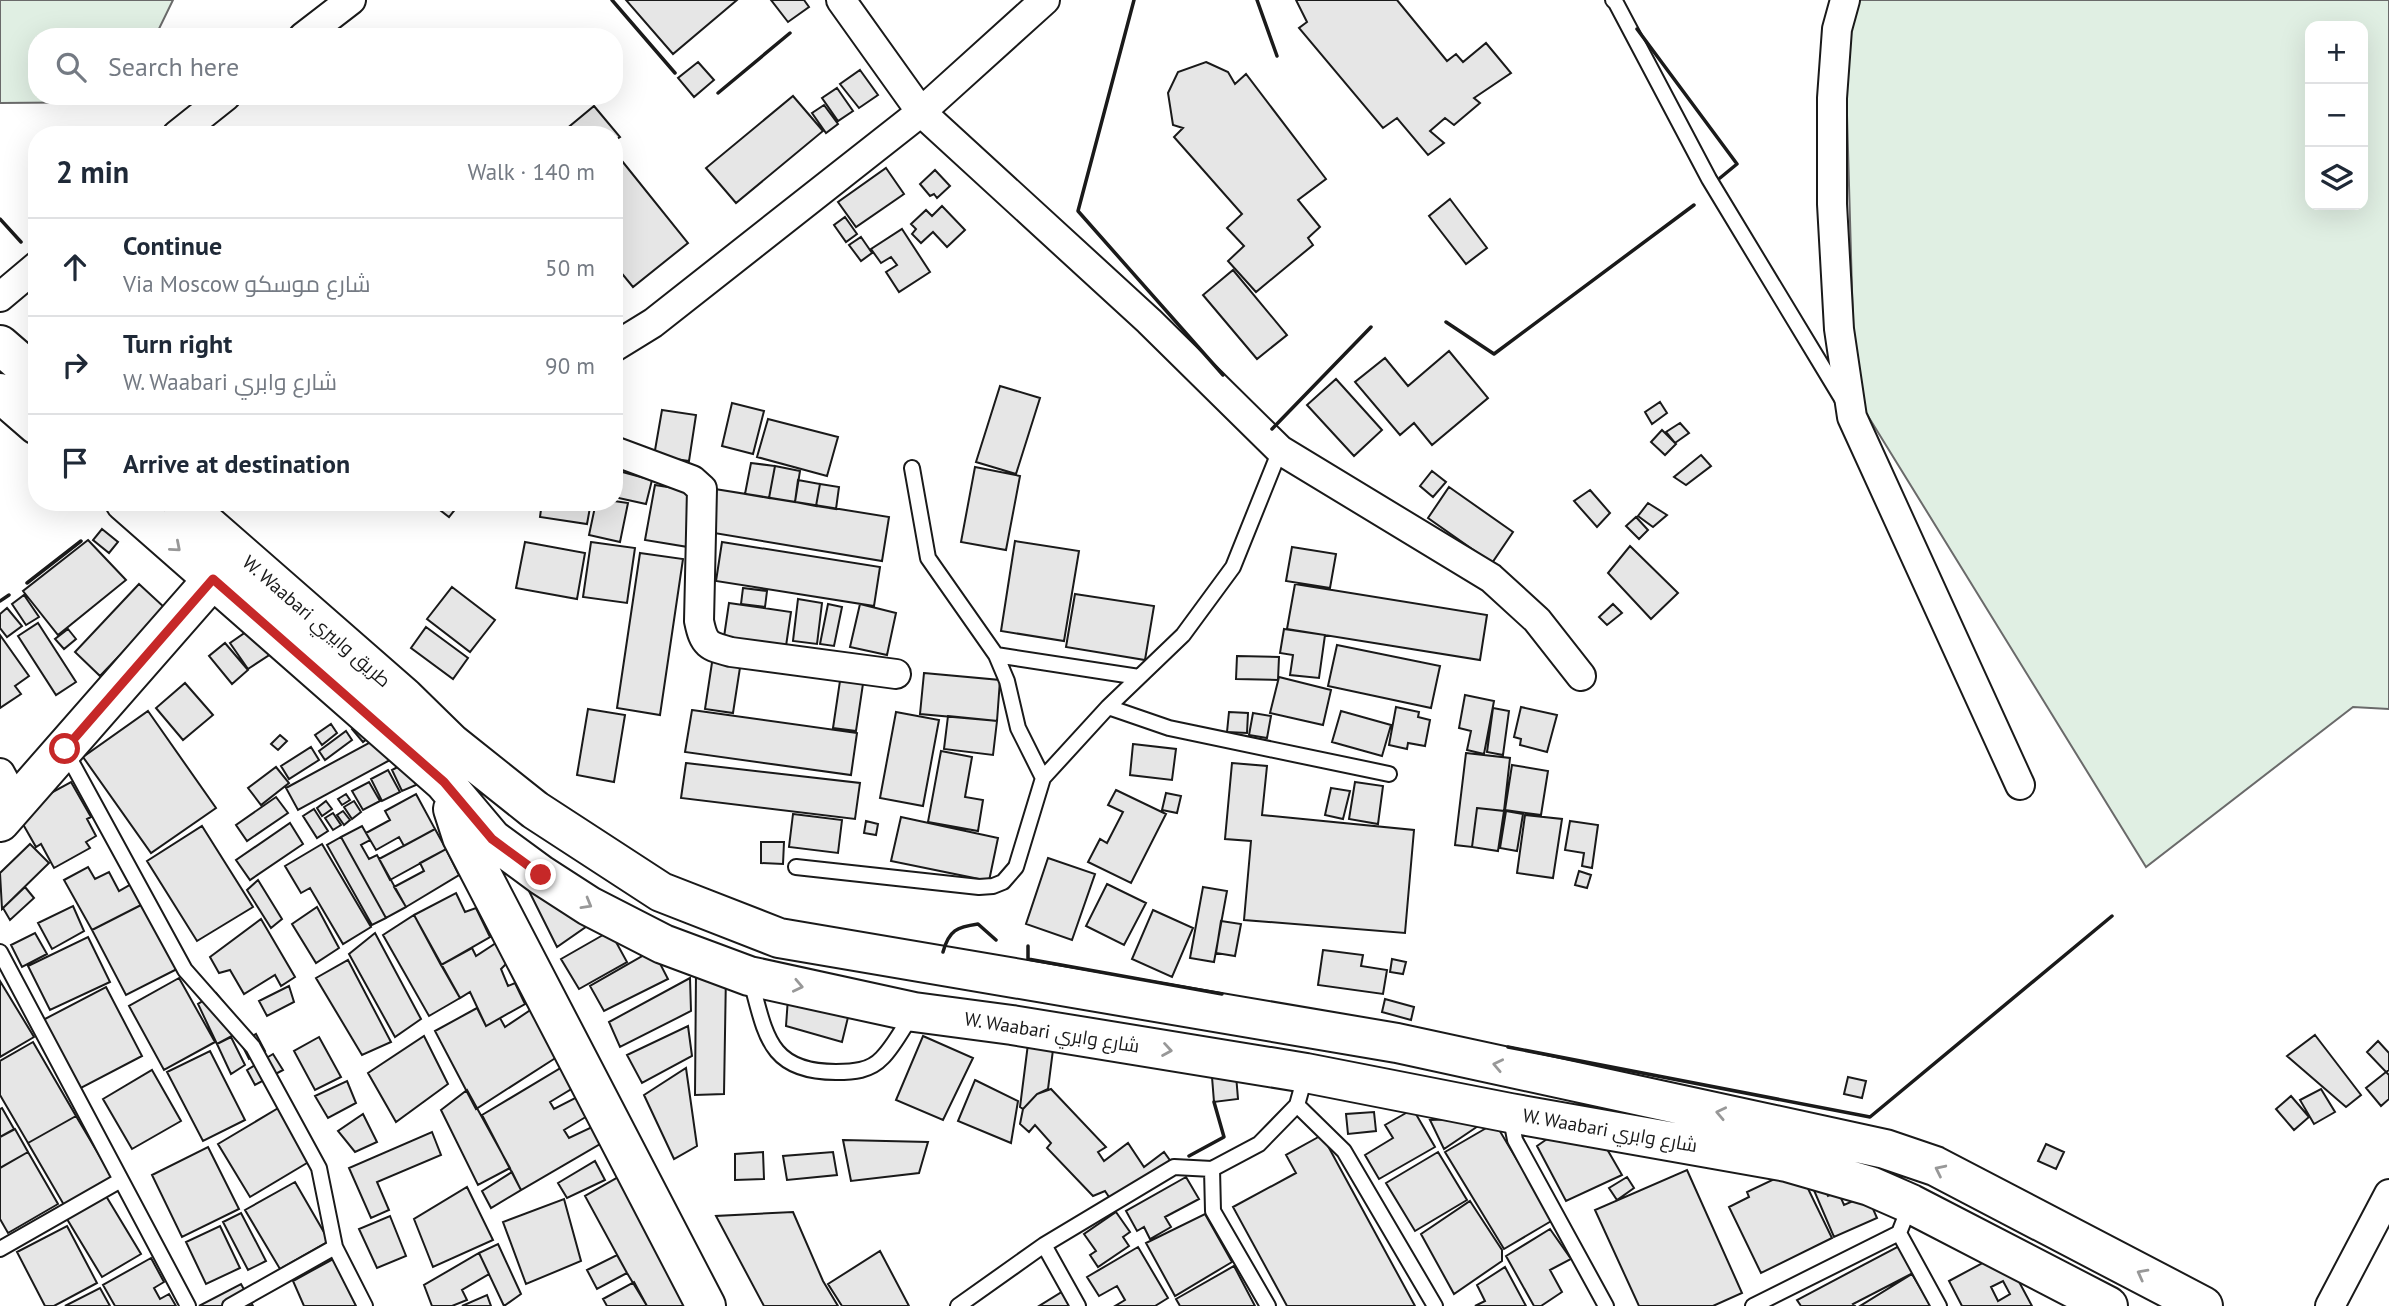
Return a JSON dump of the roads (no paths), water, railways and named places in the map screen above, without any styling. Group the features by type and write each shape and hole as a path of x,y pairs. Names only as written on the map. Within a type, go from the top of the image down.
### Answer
{"main road":[{"path":"0,345 28,369"},
{"path":"0,393 28,417"},
{"name":"W. Waabari شارع وابري","path":"135,511 444,782 492,839 570,894 663,944 749,976 914,1012 1012,1025 1301,1089 1510,1113 1787,1162 1870,1186 1905,1218 2108,1306"},
{"name":"W. Waabari طريق وابيري","path":"191,511 404,697 451,743"},
{"path":"6,800 65,749 213,579"},
{"path":"451,743 444,782 462,837 706,1306"},
{"name":"W. Waabari شارع وابري","path":"451,743 535,810 661,892 779,938 1397,1043 1885,1149 1935,1166 2203,1306"}],"street":[{"path":"315,28 351,0"},
{"path":"841,0 921,112 1150,321 1280,450 1491,578 1537,620 1581,676"},
{"path":"623,341 653,323 921,112 1045,0"},
{"path":"1845,0 1837,29 1832,98 1832,204 1839,329 1852,417 2020,785"},
{"path":"188,126 215,105"},
{"path":"0,297 28,274"},
{"path":"623,454 691,480 702,489 699,621 702,637 710,646 731,652 896,674"},
{"path":"2330,1306 2389,1194"}],"lane":[{"path":"1613,0 1709,179 1852,417"},
{"path":"796,867 979,887 1003,882 1016,866 1043,778 1108,707 1182,635 1233,567 1280,450"},
{"path":"912,468 928,558 996,655 1007,681 1018,728 1043,778"},
{"path":"996,655 1139,677"},
{"path":"1108,707 1169,728 1389,774"},
{"path":"65,749 186,971 253,1047 320,1168 335,1247 365,1306"},
{"path":"0,952 188,1306"},
{"path":"749,976 765,1034 785,1061 819,1072 858,1072 881,1059 914,1012"},
{"path":"958,1306 1044,1245 1174,1167 1212,1169 1259,1144 1301,1089 1344,1151 1435,1306"},
{"path":"1510,1113 1515,1140 1606,1306"},
{"path":"1212,1169 1213,1211 1268,1306"},
{"path":"0,1250 121,1180"},
{"path":"1753,1306 1778,1300 1905,1218 1938,1306"},
{"path":"1044,1245 1077,1306"},
{"path":"230,1306 335,1247"}]}
